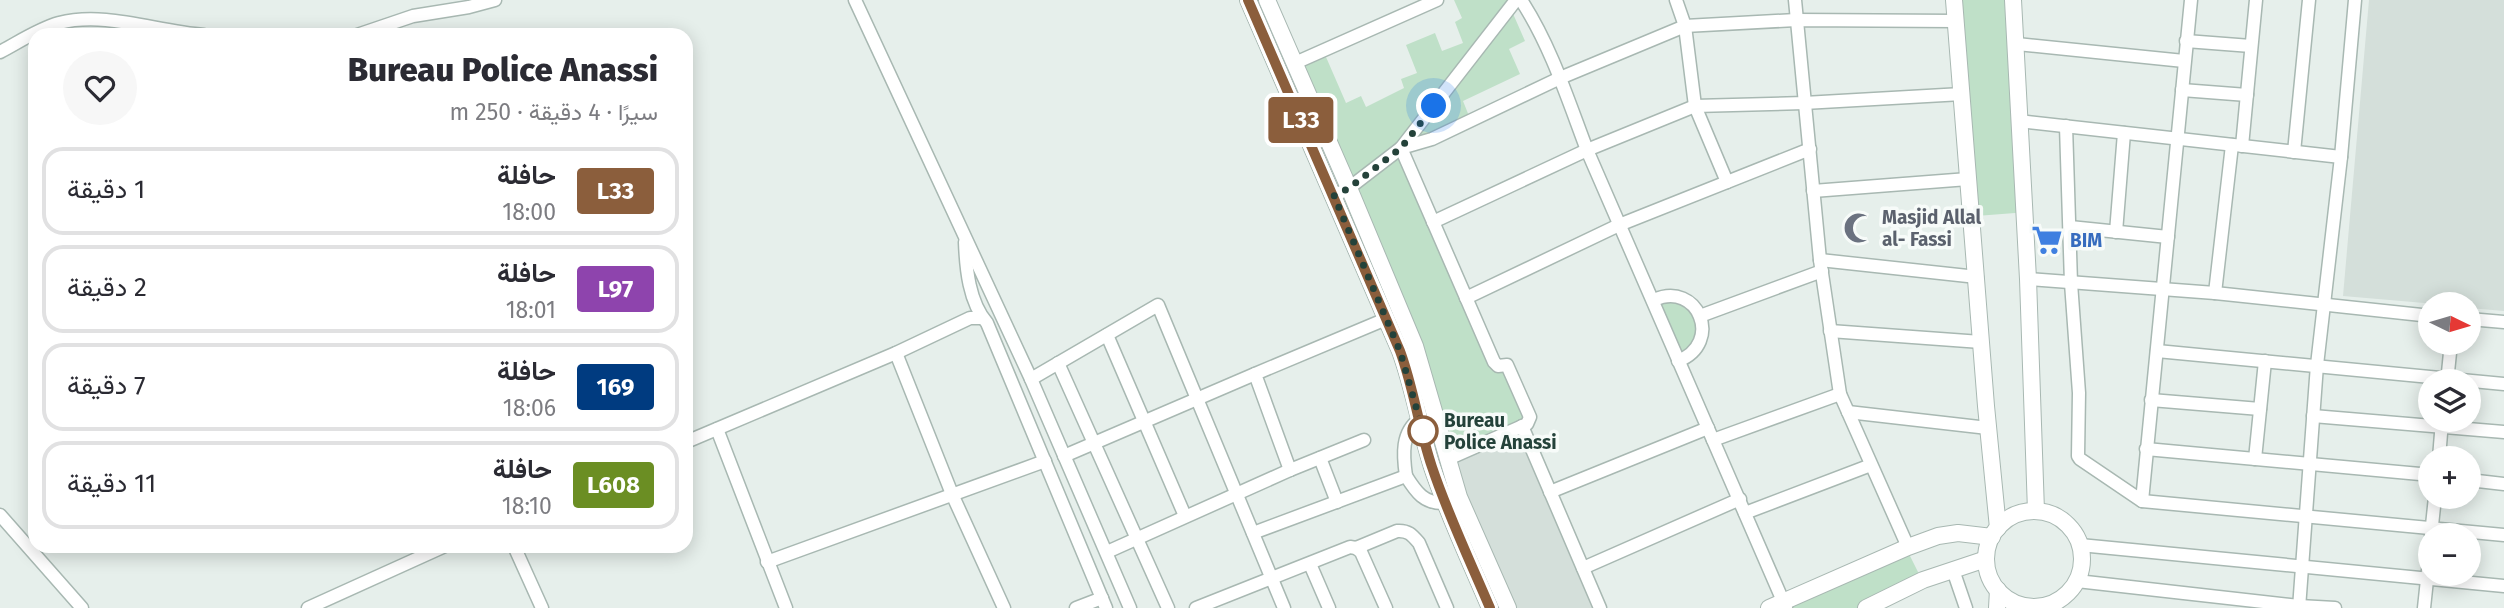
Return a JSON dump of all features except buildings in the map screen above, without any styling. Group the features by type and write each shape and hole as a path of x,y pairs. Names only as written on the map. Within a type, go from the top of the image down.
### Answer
{"street":[{"path":"378,28 413,16 469,8 495,0"},
{"path":"855,0 1031,379 1130,608"},
{"path":"1248,0 1386,319 1420,387 1448,459 1459,498 1508,608"},
{"path":"1267,0 1415,346 1420,387 1420,419 1431,463 1445,503 1490,608"},
{"path":"1295,63 1437,0"},
{"path":"1334,196 1349,188 1401,148 1519,0 1534,23 1560,78 1619,225 1740,499 1780,606 1908,547 1948,534 1995,533"},
{"path":"1676,0 1685,26 1695,106 1727,182"},
{"path":"1795,0 1821,265 1840,394 1908,547"},
{"path":"1954,0 1995,533"},
{"path":"2013,0 2028,279 2036,511"},
{"path":"2142,501 2191,0"},
{"path":"2215,293 2247,95 2256,0"},
{"path":"2294,152 2309,0"},
{"path":"2299,607 2317,365 2341,157 2350,0"},
{"path":"48,28 77,20 106,20 158,28"},
{"path":"1401,148 1432,139 1560,78 1685,26 1797,20 1956,20"},
{"path":"0,52 28,38"},
{"path":"2186,41 2251,46"},
{"path":"2017,44 2184,61"},
{"path":"2182,89 2247,95"},
{"path":"1433,222 1587,150 1695,106 1962,94"},
{"path":"2019,121 2341,157"},
{"path":"2066,125 2071,283 2079,393 2078,458 2142,501 2304,518 2418,534"},
{"path":"2116,232 2124,133"},
{"path":"1401,148 1494,362 1497,366 1507,365 1530,417 1529,423 1448,459"},
{"path":"1466,298 1619,225 1810,149"},
{"path":"1813,191 1968,178"},
{"path":"2070,228 2168,237"},
{"path":"965,238 966,271 981,317 987,323 1104,603 1076,608"},
{"path":"1700,316 1821,265 1977,277"},
{"path":"2028,279 2215,293 2418,315"},
{"path":"1654,300 1668,296 1683,299 1695,307 1700,316 1702,333 1699,343 1693,352 1678,360"},
{"path":"1031,379 1158,304 1284,608"},
{"path":"693,439 971,318 981,317"},
{"path":"1064,456 1386,319"},
{"path":"2482,320 2504,322"},
{"path":"1830,331 1981,342"},
{"path":"1107,335 1185,516"},
{"path":"2157,351 2418,377"},
{"path":"897,352 952,494 1004,608"},
{"path":"2256,459 2265,361"},
{"path":"1058,363 1168,608"},
{"path":"1255,374 1290,470"},
{"path":"2481,382 2504,384"},
{"path":"1550,492 1711,434 1840,394"},
{"path":"2151,400 2260,409"},
{"path":"1848,412 1988,428"},
{"path":"2313,416 2418,422"},
{"path":"1420,419 1412,424 1404,446 1406,476 1419,496 1429,502 1445,503"},
{"path":"1522,426 1600,608"},
{"path":"717,429 786,608"},
{"path":"2481,429 2504,432"},
{"path":"1107,552 1236,493 1364,440"},
{"path":"2146,449 2418,474"},
{"path":"1320,458 1337,502"},
{"path":"767,562 1045,461"},
{"path":"1745,513 1871,465"},
{"path":"1253,533 1406,476"},
{"path":"2481,481 2504,484"},
{"path":"1583,568 1740,499"},
{"path":"2036,511 2048,513 2068,525 2080,545 2082,564 2077,582 2064,597 2046,607 2028,607 2011,601 1998,590 1989,576 1986,559 1995,533 2008,518 2022,512 2036,511"},
{"path":"0,515 28,547"},
{"path":"1356,548 1397,531 1404,530 1412,535 1419,543 1447,608"},
{"path":"2481,535 2504,535"},
{"path":"2080,545 2418,578"},
{"path":"1196,608 1221,603 1271,579 1350,547 1361,552 1386,608"},
{"path":"34,553 82,608"},
{"path":"308,608 430,553"},
{"path":"517,553 542,608"},
{"path":"1866,608 1923,580 1986,559"},
{"path":"1310,564 1329,608"},
{"path":"1953,570 1966,608"},
{"path":"2077,582 2299,607 2336,608"},
{"path":"2481,584 2504,586"},
{"path":"2424,608 2426,586"},
{"path":"1997,608 1998,590"}],"shaded area":[{"path":"2369,0 2504,0 2504,311 2482,309 2482,292 2418,292 2418,302 2343,296"},
{"path":"1522,426 1600,608 1508,608 1448,459"}],"green space":[{"path":"1454,0 1507,0 1525,41 1509,49 1520,74 1463,101 1469,116 1401,149 1498,367 1505,364 1530,422 1448,459 1427,385 1295,63 1326,57 1346,103 1361,96 1366,107 1404,88 1401,79 1417,73 1406,45 1435,33 1442,51 1463,43 1455,22 1462,18"},
{"path":"1958,0 2018,0 2028,212 1976,216"},
{"path":"1677,300 1696,316 1698,335 1683,356 1659,301"},
{"path":"1907,550 1922,580 1860,608 1774,608"}],"bus line":[{"name":"L33","path":"1248,0 1400,351 1445,503 1490,608"}],"place":[{"name":"Masjid Allal al- Fassi","path":"1859,228"},
{"name":"BIM","path":"2047,240"},
{"name":"Bureau Police Anassi","path":"1423,431"}],"route":[{"path":"1423,431 1400,351 1334,196 1349,188 1401,148 1434,106"}]}
